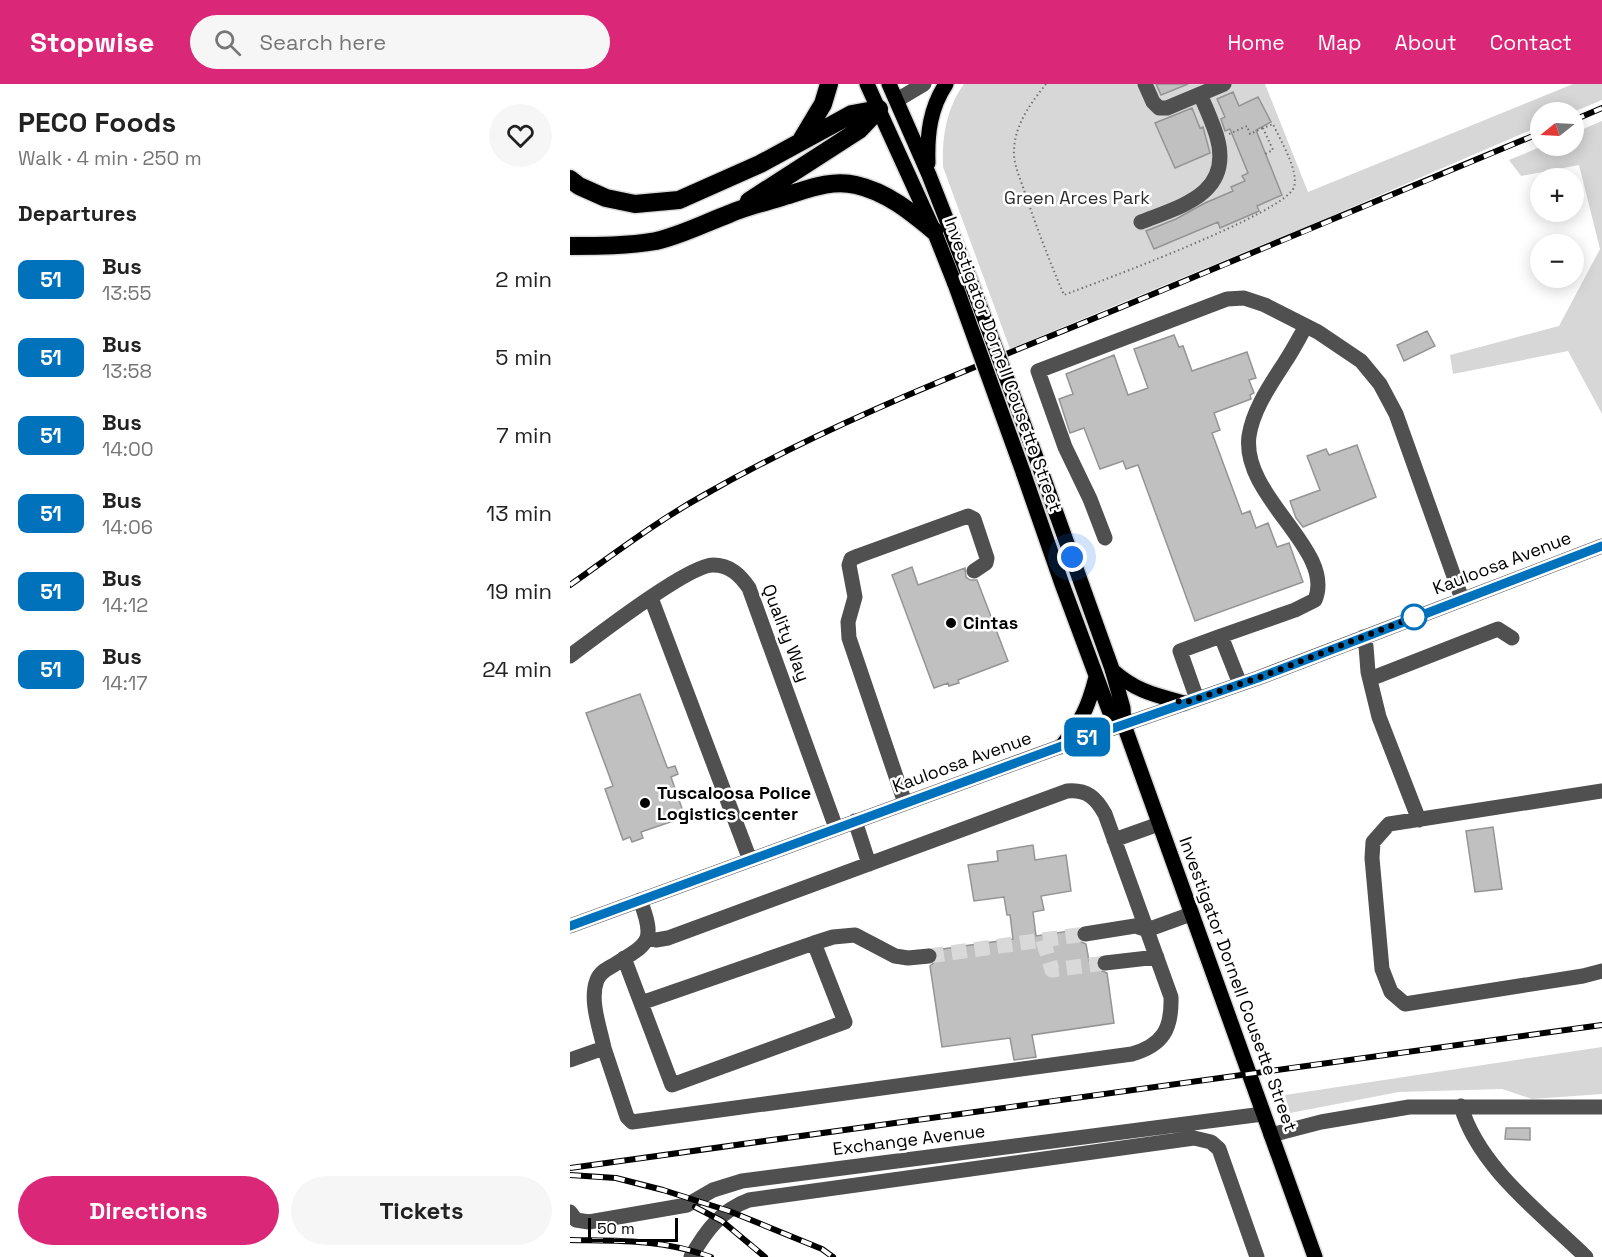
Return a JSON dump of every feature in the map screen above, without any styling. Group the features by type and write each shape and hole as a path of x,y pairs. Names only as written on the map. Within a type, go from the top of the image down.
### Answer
{"highway":[{"path":"801,140 823,104 829,84"},
{"path":"570,180 606,198 635,204 679,200 760,164 852,114 879,109"},
{"path":"731,213 859,130 879,109"},
{"path":"570,246 613,246 657,241 731,213 812,187 855,185 889,198 934,231"}],"main road":[{"name":"Investigator Dornell Cousette Street","path":"867,84 934,231 955,284 1110,713 1124,725"},
{"name":"Investigator Dornell Cousette Street","path":"889,84 929,175 1040,468 1112,669 1123,708 1124,725 1315,1257"},
{"path":"929,175 927,142 930,120 946,84"},
{"path":"879,109 897,100"},
{"path":"1112,669 1135,688 1190,701"},
{"path":"1062,746 1089,706 1096,677"}],"street":[{"path":"897,100 924,84"},
{"path":"1145,84 1153,102 1159,108 1167,108 1224,84"},
{"path":"1141,222 1200,198 1215,179 1219,168 1218,138 1200,94"},
{"path":"1105,538 1090,499 1065,447 1038,370 1227,300 1244,298 1265,305 1318,332 1361,362 1380,384 1396,414 1462,599"},
{"path":"1190,701 1180,651 1295,610 1315,600 1319,590 1317,566 1280,514 1251,466 1249,453 1249,435 1254,417 1269,386 1306,326"},
{"path":"905,803 849,638 848,622 855,597 849,565 851,559 858,556 968,516 974,519 987,558 986,564 974,571"},
{"name":"Kauloosa Avenue","path":"570,926 1062,746 1240,684 1602,546"},
{"name":"Quality Way","path":"570,656 697,568 712,565 728,567 741,576 755,602 836,828"},
{"path":"651,598 750,860"},
{"path":"1370,679 1498,629 1512,638"},
{"path":"1221,636 1240,684"},
{"path":"1363,637 1379,717 1419,820"},
{"path":"640,900 648,922 648,938 642,947 601,973 596,982 595,995 604,1048 627,1117 632,1122 1132,1054 1155,1044 1165,1033 1172,1015 1171,997 1105,814 1098,802 1088,793 1075,790 668,938 656,940 648,938"},
{"path":"1602,791 1389,825 1373,842 1372,850 1382,969 1391,992 1405,1004 1602,971"},
{"path":"855,821 869,864"},
{"path":"1114,840 1160,824"},
{"path":"1085,934 1135,926 1147,930 1191,914"},
{"path":"641,1003 834,937 855,936 895,956 908,958 929,956"},
{"path":"624,958 672,1085 844,1022 814,943"},
{"path":"1105,963 1157,957"},
{"path":"570,1060 604,1048"},
{"path":"1461,1106 1471,1135 1507,1181 1586,1257"},
{"path":"1271,1135 1365,1113 1408,1107 1602,1107"},
{"name":"Exchange Avenue","path":"570,1212 576,1220 589,1222 687,1205 713,1190 742,1181 1263,1114"},
{"path":"691,1257 718,1219 734,1206 749,1200 1194,1138 1211,1142 1219,1149 1257,1257"}],"path":[{"path":"1046,84 1025,112 1013,152 1034,220 1064,295 1249,219 1288,197 1294,188 1295,175 1273,124 1263,128 1273,150 1265,154"}],"green space":[{"name":"Green Arces Park","path":"964,84 1265,84 1308,192 1573,84 1602,84 1602,100 1584,107 1584,102 1530,102 1530,130 1320,221 1010,349 943,167 946,124"},
{"path":"1602,121 1602,414 1568,351 1453,374 1450,355 1559,326 1579,288 1584,288 1584,279 1600,249 1584,185 1584,168 1580,168 1579,165 1563,168 1530,168 1530,174 1521,176 1509,160 1530,151 1530,156 1584,156 1584,129"},
{"path":"1602,1047 1602,1094 1532,1099 1502,1089 1399,1092 1290,1113 1285,1095"}],"building":[{"path":"1156,84 1188,84 1161,95"},
{"path":"1233,92 1239,106 1258,97 1271,122 1256,130 1282,195 1257,206 1259,211 1220,228 1218,222 1154,249 1146,231 1233,191 1231,187 1245,181 1242,176 1248,173 1230,129 1225,131 1221,119 1225,117 1217,99"},
{"path":"1192,108 1200,128 1203,127 1210,153 1175,168 1155,123"},
{"path":"1427,331 1435,346 1404,361 1397,345"},
{"path":"1174,335 1179,347 1183,346 1192,371 1247,352 1256,378 1249,380 1254,393 1250,395 1251,399 1214,413 1220,430 1212,433 1242,514 1250,511 1256,528 1268,523 1277,547 1289,543 1303,582 1195,621 1138,465 1126,469 1123,461 1100,469 1084,428 1070,433 1059,399 1073,394 1066,374 1114,355 1128,395 1148,388 1134,349"},
{"path":"1357,445 1376,497 1303,527 1296,518 1290,501 1320,490 1307,456 1326,449 1329,455"},
{"name":"Cintas","path":"912,567 918,585 965,568 966,577 970,580 977,580 1008,661 958,680 959,683 949,686 948,683 934,688 892,575"},
{"path":"640,694 667,767 675,766 678,774 671,777 685,817 641,832 643,838 632,842 630,837 623,840 605,789 613,786 586,713"},
{"path":"1493,827 1502,889 1475,892 1466,831"},
{"path":"1033,845 1035,860 1066,855 1071,891 1041,896 1044,910 1033,912 1036,936 1076,930 1077,940 1086,944 1089,961 1096,960 1098,969 1107,973 1114,1023 1032,1035 1036,1057 1014,1060 1010,1038 942,1047 930,966 938,959 936,950 1013,939 1010,915 1007,915 1004,897 974,901 968,865 998,861 997,851"},
{"path":"1506,1128 1530,1128 1530,1140 1505,1139"}],"tunnel":[{"path":"929,956 1085,934"},
{"path":"1043,940 1052,970 1105,963"}],"railway":[{"path":"1584,116 1602,108"},
{"path":"570,585 669,516 804,442 960,373 1530,137"},
{"path":"570,1168 1602,1025"},
{"path":"570,1175 616,1178 663,1190 729,1211 822,1249 833,1257"},
{"path":"695,1207 722,1221 765,1257"},
{"path":"570,1240 658,1244 711,1257"}],"bus line":[{"name":"51","path":"570,926 1062,746 1258,678 1602,546"}],"place":[{"name":"Cintas","path":"951,623"},
{"name":"Tuscaloosa Police Logistics center","path":"645,803"}],"route":[{"path":"1072,557 1112,669 1135,688 1184,703 1258,678 1414,617"}]}
